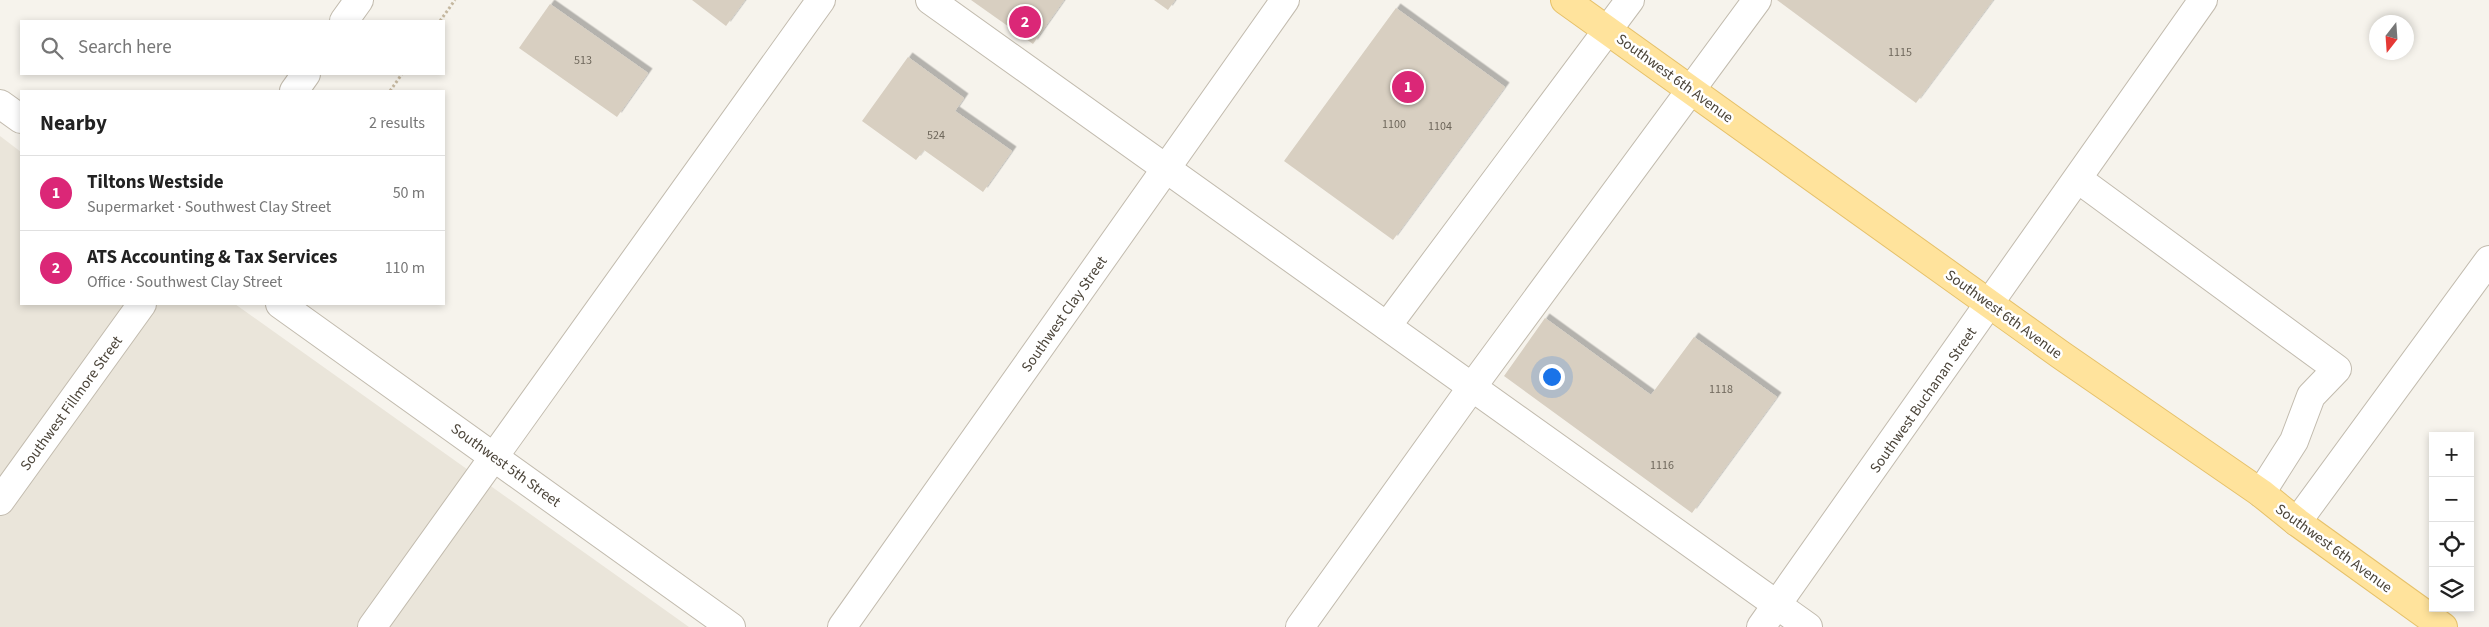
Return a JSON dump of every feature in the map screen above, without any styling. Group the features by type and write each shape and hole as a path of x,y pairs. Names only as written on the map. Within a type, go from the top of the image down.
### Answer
{"main road":[{"name":"Southwest 6th Avenue","path":"1565,0 2261,494 2443,627"}],"street":[{"path":"345,20 359,0"},
{"path":"372,627 820,0"},
{"path":"930,0 1808,627"},
{"name":"Southwest Clay Street","path":"842,627 1285,0"},
{"path":"1387,326 1630,0"},
{"path":"1300,627 1472,387 1757,0"},
{"name":"Southwest Buchanan Street","path":"1761,627 1991,304 2203,0"},
{"path":"295,90 305,75"},
{"path":"0,104 20,118"},
{"path":"2078,179 2337,369 2311,396 2294,441 2261,494"},
{"path":"2297,522 2489,260"},
{"name":"Southwest Fillmore Street","path":"0,501 141,305"},
{"name":"Southwest 5th Street","path":"281,305 731,627"}],"path":[{"path":"441,20 455,0"},
{"path":"391,90 401,75"}],"shaded area":[{"path":"0,136 20,151 20,305 236,305 689,627 0,627"}],"building":[{"path":"692,0 745,0 726,26"},
{"path":"971,0 1064,0 1033,44"},
{"path":"1154,0 1175,0 1168,10"},
{"path":"1777,0 1993,0 1916,103"},
{"path":"550,4 648,73 617,117 519,48"},
{"path":"1396,8 1505,87 1393,240 1284,161"},
{"path":"908,57 964,98 955,111 1012,151 983,192 924,150 916,160 862,121"},
{"path":"1545,318 1651,395 1694,337 1777,397 1692,513 1504,376"}],"place":[{"name":"ATS Accounting & Tax Services","path":"1025,22"},
{"name":"Tiltons Westside","path":"1408,87"}]}
